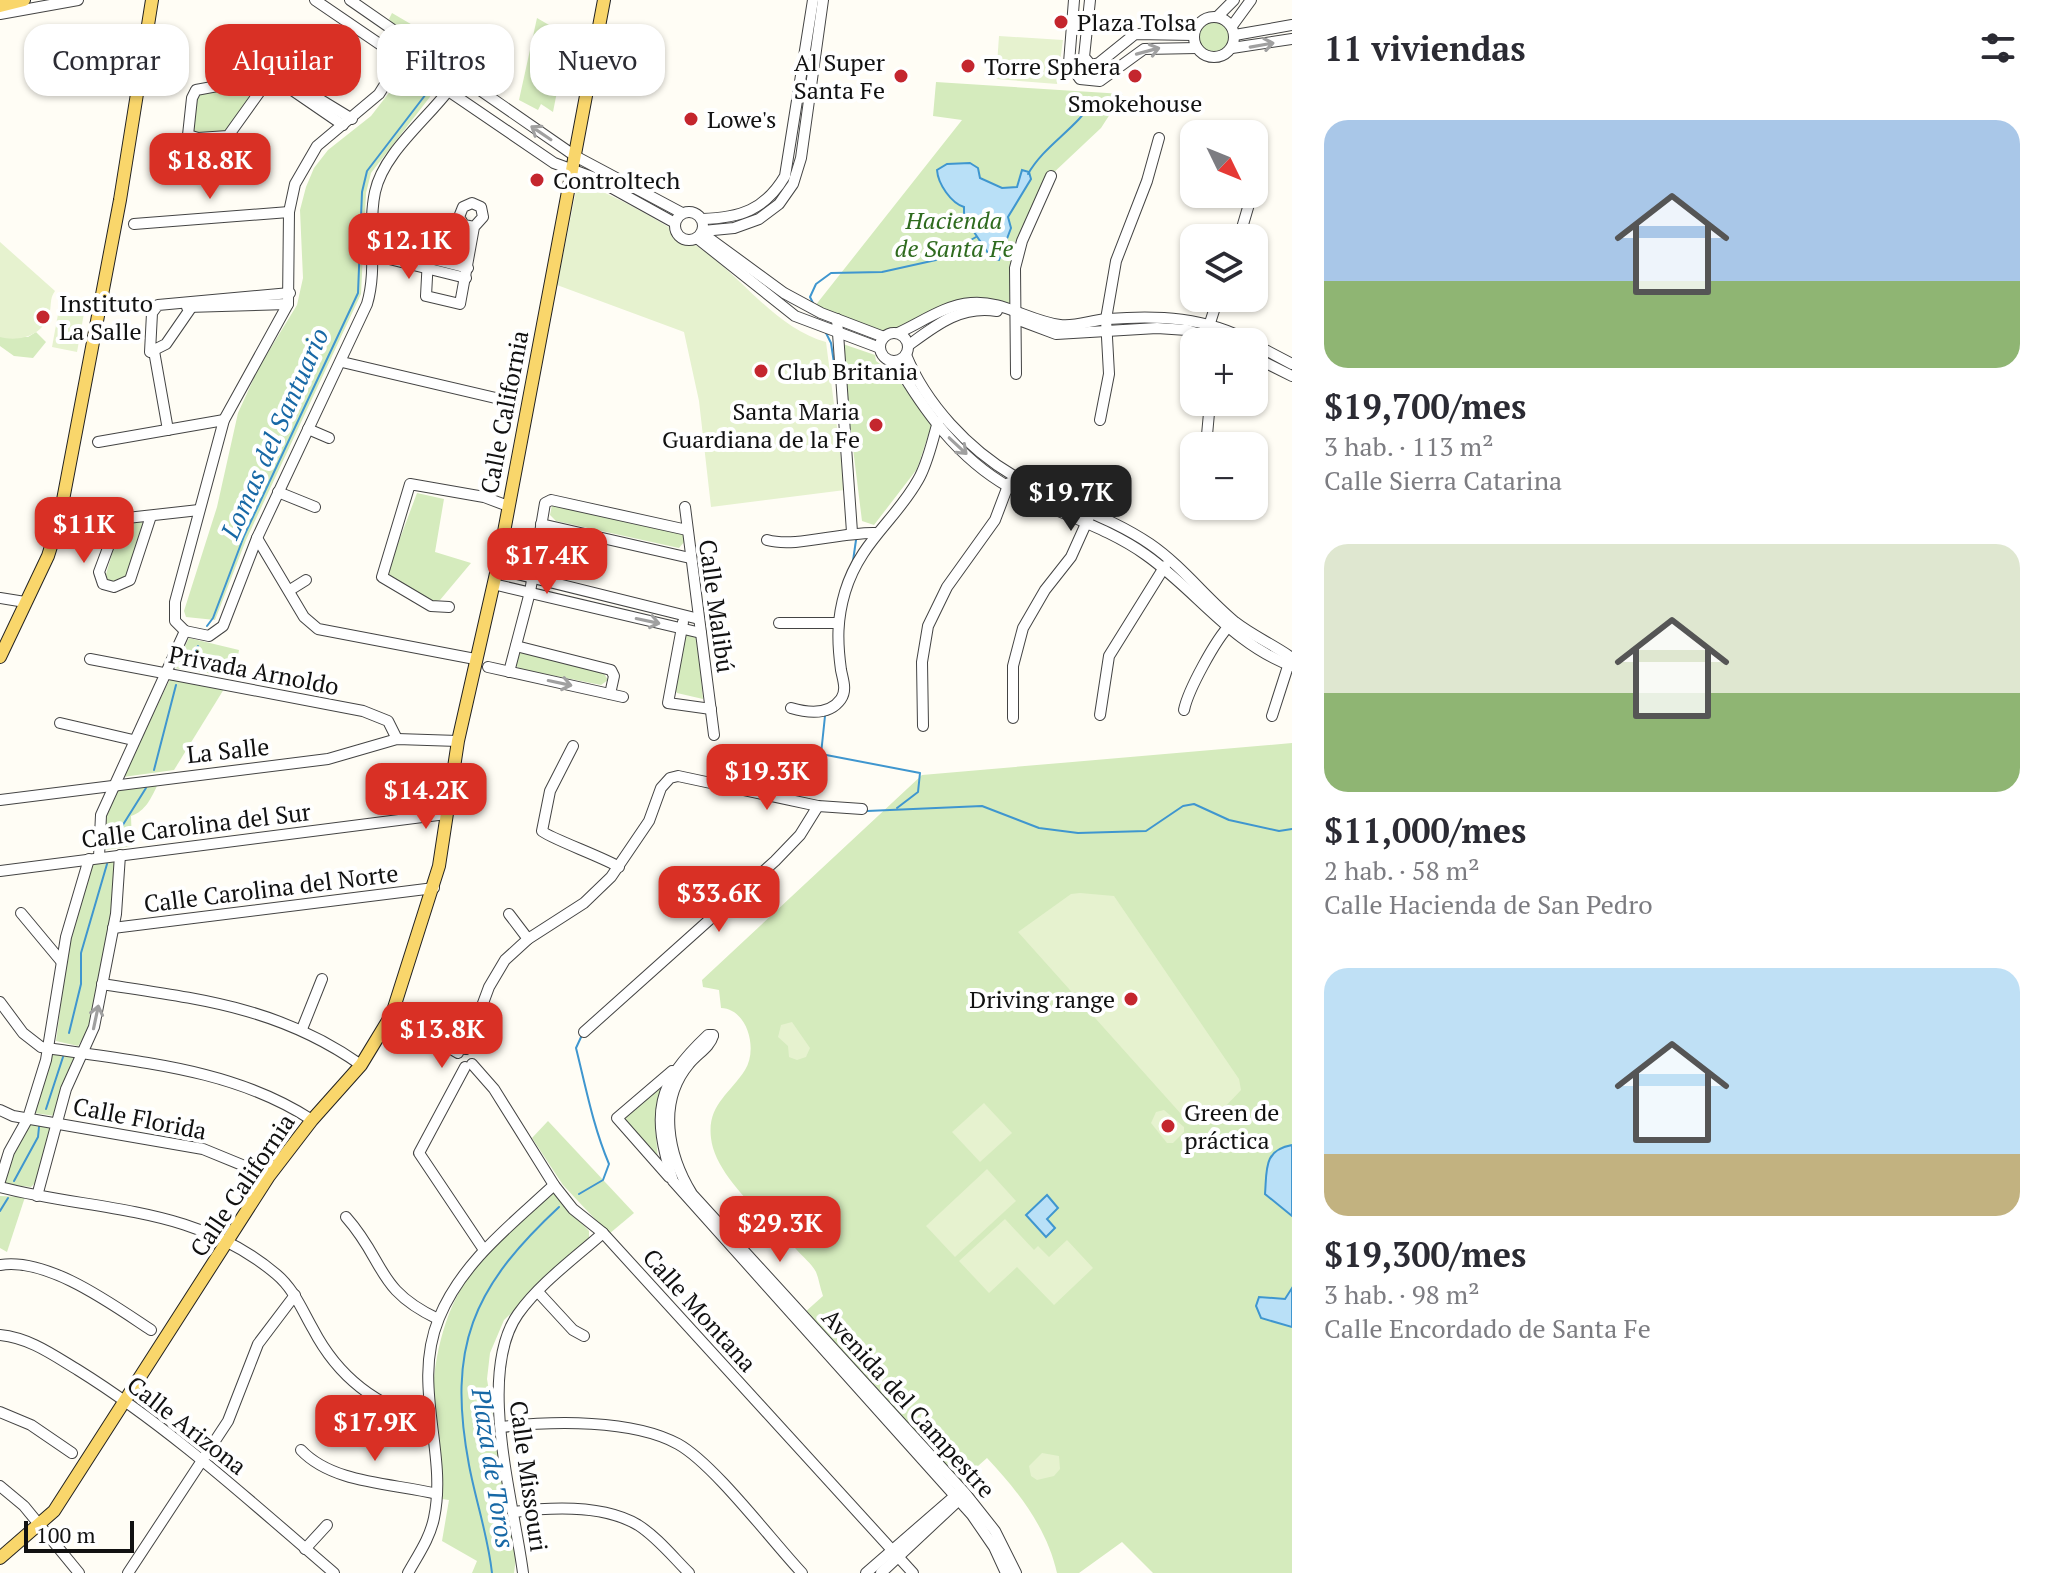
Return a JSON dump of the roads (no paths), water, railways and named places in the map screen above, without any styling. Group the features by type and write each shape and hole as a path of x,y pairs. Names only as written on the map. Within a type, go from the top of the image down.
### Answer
{"main road":[{"path":"0,6 24,0"},
{"path":"0,657 48,556 67,486 128,154 149,6 135,0"},
{"name":"Calle California","path":"0,1558 41,1525 67,1494 269,1176 312,1120 361,1065 392,1014 434,888 458,741 497,569 604,0"}],"street":[{"path":"0,14 78,0"},
{"path":"315,0 377,43"},
{"path":"350,0 384,24"},
{"path":"701,230 730,229 759,219 779,204 798,174 798,139 813,36 823,0"},
{"path":"1074,0 1069,63 1080,79 1100,81 1144,49 1197,48 1214,58 1232,48 1292,39"},
{"path":"1090,0 1084,57 1091,65"},
{"path":"1197,48 1194,35 1199,23 1217,17 1234,0"},
{"path":"1232,48 1233,30 1251,0"},
{"path":"812,1 813,36"},
{"path":"1217,17 1233,30 1292,25"},
{"path":"1080,79 1091,65 1099,63 1135,34 1194,35"},
{"path":"266,79 225,138 188,135 195,92 206,86 266,79"},
{"path":"302,96 347,122"},
{"path":"377,96 311,154 295,184 289,212 289,298 224,420 174,613 175,621 185,631 209,636 223,626 257,538 342,362 371,290 377,184 393,157 444,96"},
{"path":"455,96 571,171 592,177 678,218 696,213 701,230 806,321 836,324"},
{"path":"488,96 575,156 678,218"},
{"path":"498,125 505,108"},
{"path":"1100,420 1109,374 1106,324 1116,261 1147,181 1159,138"},
{"path":"678,218 676,232 683,239 739,216 767,200 785,176 798,139"},
{"path":"1016,374 1015,268 1022,241 1051,176"},
{"path":"134,224 289,212"},
{"path":"428,263 425,292 430,299 460,304 474,227"},
{"path":"728,249 725,237 730,229"},
{"path":"701,230 784,293 836,324 882,343"},
{"path":"373,250 467,273"},
{"path":"189,305 166,344 154,351 148,349 153,310 160,305 289,298"},
{"path":"882,343 961,304 997,305 1015,315"},
{"path":"806,321 812,308"},
{"path":"895,361 935,324 963,313 994,310 1064,326 1186,319 1220,328"},
{"path":"1209,328 1213,312"},
{"path":"836,324 852,532"},
{"path":"1106,324 1180,333"},
{"path":"898,333 908,350 915,376 941,412 1012,475 1090,516"},
{"path":"882,343 885,358 895,361 937,426 1008,486 1136,535 1230,625 1291,660 1272,716"},
{"path":"154,351 168,430"},
{"path":"1268,351 1292,364"},
{"path":"342,362 513,402"},
{"path":"1268,364 1292,376"},
{"path":"791,708 807,713 821,712 842,697 844,686 837,623 856,563 875,533 919,479 941,412"},
{"path":"98,442 224,420"},
{"path":"308,429 329,438"},
{"path":"923,726 922,662 928,626 947,587 995,520 1012,475"},
{"path":"449,607 431,606 382,577 410,484 509,502"},
{"path":"278,492 315,507"},
{"path":"509,672 533,579 543,505 551,500 687,530"},
{"name":"Calle Malibú","path":"685,507 714,735"},
{"path":"151,516 130,580 114,587 103,584 99,572 116,523 127,518 199,510"},
{"path":"1013,718 1013,666 1023,628 1045,590 1071,557 1090,516"},
{"path":"541,524 690,558"},
{"path":"767,540 786,543 852,532 875,533"},
{"path":"257,538 304,617 327,633 475,659"},
{"path":"1100,715 1109,656 1166,564"},
{"path":"497,569 699,619"},
{"path":"290,590 306,580"},
{"path":"493,584 701,633"},
{"path":"0,598 25,602"},
{"path":"606,611 610,599"},
{"name":"Calle Malibú","path":"684,616 668,703 711,709"},
{"path":"779,623 837,623"},
{"path":"1184,710 1187,696 1230,625"},
{"path":"185,631 113,785 99,825 94,858 61,961 49,1048 28,1118 9,1152 0,1184 37,1196 164,1217 200,1228 228,1242 276,1274 295,1295 323,1348 365,1393 387,1407 429,1420"},
{"path":"516,646 611,670 614,676 610,694"},
{"name":"Privada Arnoldo","path":"90,659 363,711 388,721 397,739"},
{"path":"488,667 623,697"},
{"path":"60,723 133,740"},
{"name":"La Salle","path":"0,800 328,759 397,739 458,741"},
{"path":"573,746 550,791 542,831 550,838 594,852 619,867"},
{"path":"392,1014 462,1051 497,971 528,939 584,903 619,867 649,821 661,788 675,777 818,806 862,809"},
{"path":"584,1032 775,861 800,835 818,806"},
{"name":"Calle Carolina del Sur","path":"0,871 446,814"},
{"path":"37,1196 70,1077 85,1053 94,1027 113,928 120,855"},
{"name":"Calle Carolina del Norte","path":"113,928 434,888"},
{"path":"21,913 61,961"},
{"path":"509,914 528,939"},
{"path":"302,1029 322,979"},
{"path":"102,984 229,1004 302,1029 361,1065"},
{"path":"0,1002 33,1042 49,1048 224,1078 256,1089 312,1120"},
{"name":"Avenida del Campestre","path":"768,1283 692,1194 666,1136 674,1090 688,1064 713,1040 713,1035 708,1035 617,1118 960,1496 995,1531 1016,1573"},
{"name":"Calle Montana","path":"462,1051 457,1062 468,1065 494,1089 554,1185 573,1209 603,1233 913,1573"},
{"name":"Avenida del Campestre","path":"674,1069 688,1064"},
{"path":"468,1065 419,1153 484,1250"},
{"name":"Avenida del Campestre","path":"673,1181 662,1103 674,1069"},
{"name":"Calle Florida","path":"0,1110 28,1118 203,1149 269,1176"},
{"path":"408,1573 430,1531 437,1494 427,1377 438,1319 465,1271 554,1185"},
{"path":"346,1217 395,1292 405,1302 438,1319"},
{"name":"Calle Missouri","path":"523,1573 496,1388 502,1349 519,1313 603,1233"},
{"path":"0,1265 9,1264 58,1276 96,1294 151,1330"},
{"path":"538,1292 573,1330 584,1336"},
{"path":"128,1573 235,1407 258,1344 295,1295"},
{"name":"Calle Arizona","path":"0,1335 34,1344 126,1400 202,1460 334,1573"},
{"path":"0,1412 31,1425 72,1453"},
{"path":"502,1427 571,1421 647,1434 678,1445 704,1466 802,1573"},
{"path":"301,1450 312,1462 332,1470 437,1494"},
{"path":"0,1486 41,1525 79,1573"},
{"path":"866,1573 895,1554 960,1496"},
{"name":"Avenida del Campestre","path":"960,1496 982,1528 1006,1573"},
{"path":"514,1512 556,1509 627,1520 651,1535 689,1573"},
{"path":"305,1549 327,1525"},
{"path":"881,1573 895,1554"}],"water":[{"path":"970,163 978,168 980,178 1002,188 1017,187 1022,170 1029,172 1031,179 1008,217 1011,228 999,260 992,259 964,217 964,207 950,197 938,175 937,170 947,164"},
{"path":"1292,1145 1292,1216 1265,1194 1271,1156"},
{"path":"1047,1195 1058,1208 1047,1219 1055,1228 1046,1237 1026,1215"},
{"path":"1292,1288 1292,1327 1261,1318 1256,1306 1259,1297 1285,1299"}],"waterway":[{"name":"Lomas del Santuario","path":"207,626 213,618 244,536 358,293 362,192 367,171 424,96"},
{"path":"1028,174 1095,98"},
{"path":"813,303 810,297 816,284 831,273 882,272 936,260 976,237"},
{"path":"825,331 831,343 837,383"},
{"path":"853,561 856,540"},
{"name":"Lomas del Santuario","path":"184,666 198,646"},
{"name":"Lomas del Santuario","path":"154,770 176,685"},
{"path":"825,716 821,754 920,773 918,792 897,808"},
{"name":"Lomas del Santuario","path":"114,839 146,788"},
{"name":"Plaza de Toros","path":"867,811 982,806 1039,828 1078,833 1146,831 1183,806 1194,804 1229,820 1279,831 1292,829"},
{"name":"Lomas del Santuario","path":"69,1033 81,984 81,953 107,864"},
{"name":"Plaza de Toros","path":"579,1194 603,1180 609,1164 594,1121 576,1048 582,1035"},
{"name":"Lomas del Santuario","path":"46,1109 63,1057"},
{"name":"Lomas del Santuario","path":"14,1181 38,1137 39,1127"},
{"name":"Lomas del Santuario","path":"0,1211 8,1198"},
{"name":"Plaza de Toros","path":"492,1573 463,1423 465,1353 473,1322 486,1293 505,1265 559,1207"}],"place":[{"name":"Plaza Tolsa","path":"1061,22"},
{"name":"Torre Sphera","path":"968,66"},
{"name":"Al Super Santa Fe","path":"901,76"},
{"name":"Smokehouse","path":"1135,76"},
{"name":"Lowe's","path":"691,119"},
{"name":"Controltech","path":"537,180"},
{"name":"Instituto La Salle","path":"43,317"},
{"name":"Club Britania","path":"761,371"},
{"name":"Santa Maria Guardiana de la Fe","path":"876,425"},
{"name":"Driving range","path":"1131,999"},
{"name":"Green de práctica","path":"1168,1126"}],"park label":[{"name":"Hacienda de Santa Fe","path":"954,234"}]}
